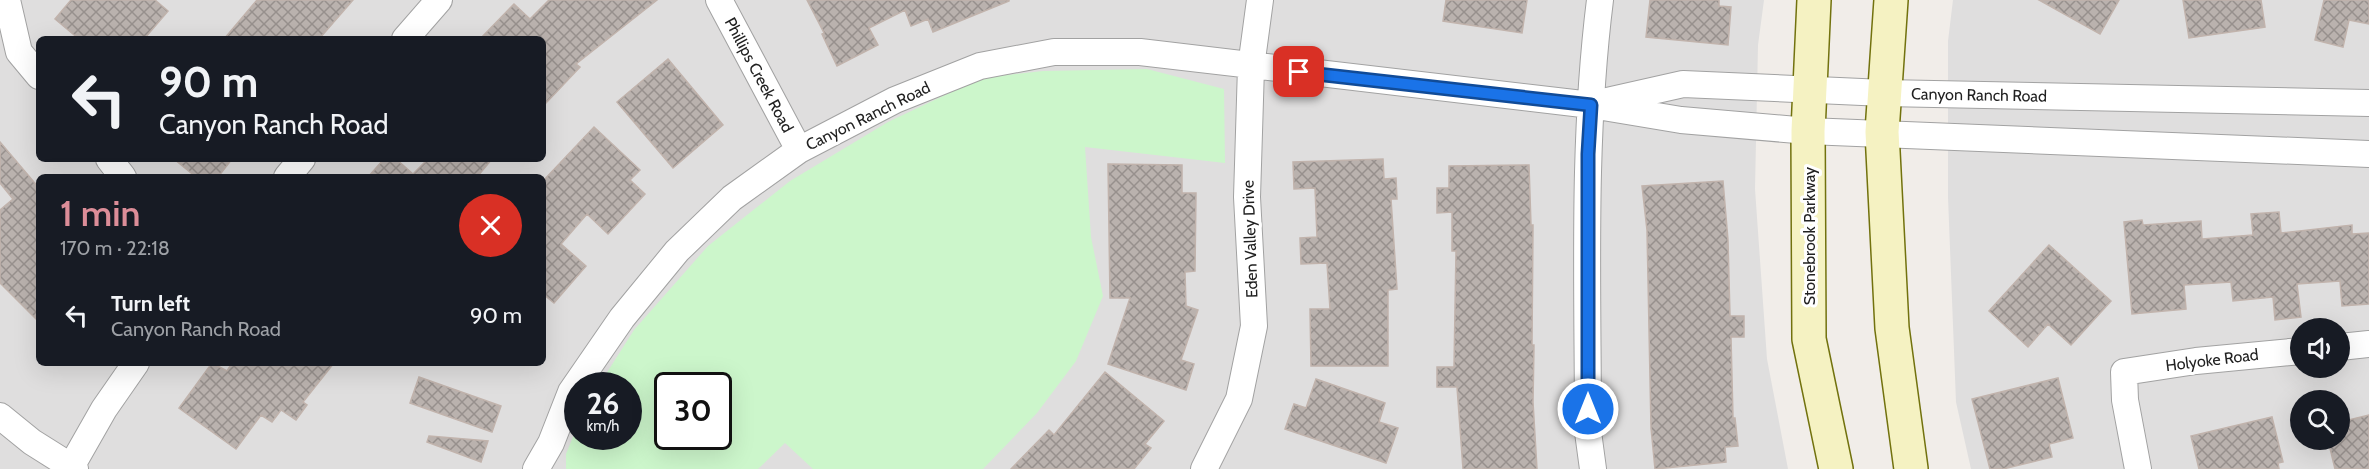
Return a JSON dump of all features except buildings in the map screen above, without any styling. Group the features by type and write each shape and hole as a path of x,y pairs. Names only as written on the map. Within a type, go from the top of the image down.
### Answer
{"main road":[{"name":"Stonebrook Parkway","path":"1814,0 1808,131 1809,339 1836,469"},
{"path":"1891,0 1882,132 1892,328 1911,469"}],"street":[{"path":"7,0 19,52 36,72"},
{"path":"408,36 439,0"},
{"name":"Phillips Creek Road","path":"719,0 799,150"},
{"name":"Eden Valley Drive","path":"1204,469 1239,399 1254,326 1247,197 1251,67 1260,0"},
{"path":"1593,469 1588,432 1588,154 1600,0"},
{"name":"Canyon Ranch Road","path":"541,466 571,392 622,318 677,251 732,198 799,150 895,100 991,64 1054,52 1140,52 1251,67 1591,105 1681,120 1808,131 1882,132 2369,154"},
{"name":"Canyon Ranch Road","path":"1591,105 1683,84 1884,93 2369,103"},
{"path":"111,162 121,174"},
{"path":"290,174 300,162"},
{"path":"2350,346 2369,345"},
{"name":"Holyoke Road","path":"2138,469 2125,400 2124,372 2196,361 2290,352"},
{"path":"0,416 73,468 104,409 134,366"}],"shaded area":[{"path":"0,0 1764,0 1758,45 1755,189 1767,359 1788,469 0,469"},
{"path":"1953,0 2369,0 2369,469 1971,469 1956,402 1948,197 1948,41"}],"green space":[{"path":"1147,69 1224,89 1225,163 1085,147 1091,237 1103,296 1076,361 1037,413 983,469 813,469 785,443 758,469 566,469 568,450 642,450 642,372 607,372 634,330 708,246 790,181 888,122 981,78 1043,71"}],"route":[{"path":"1299,72 1591,105 1588,154 1588,409"}]}
